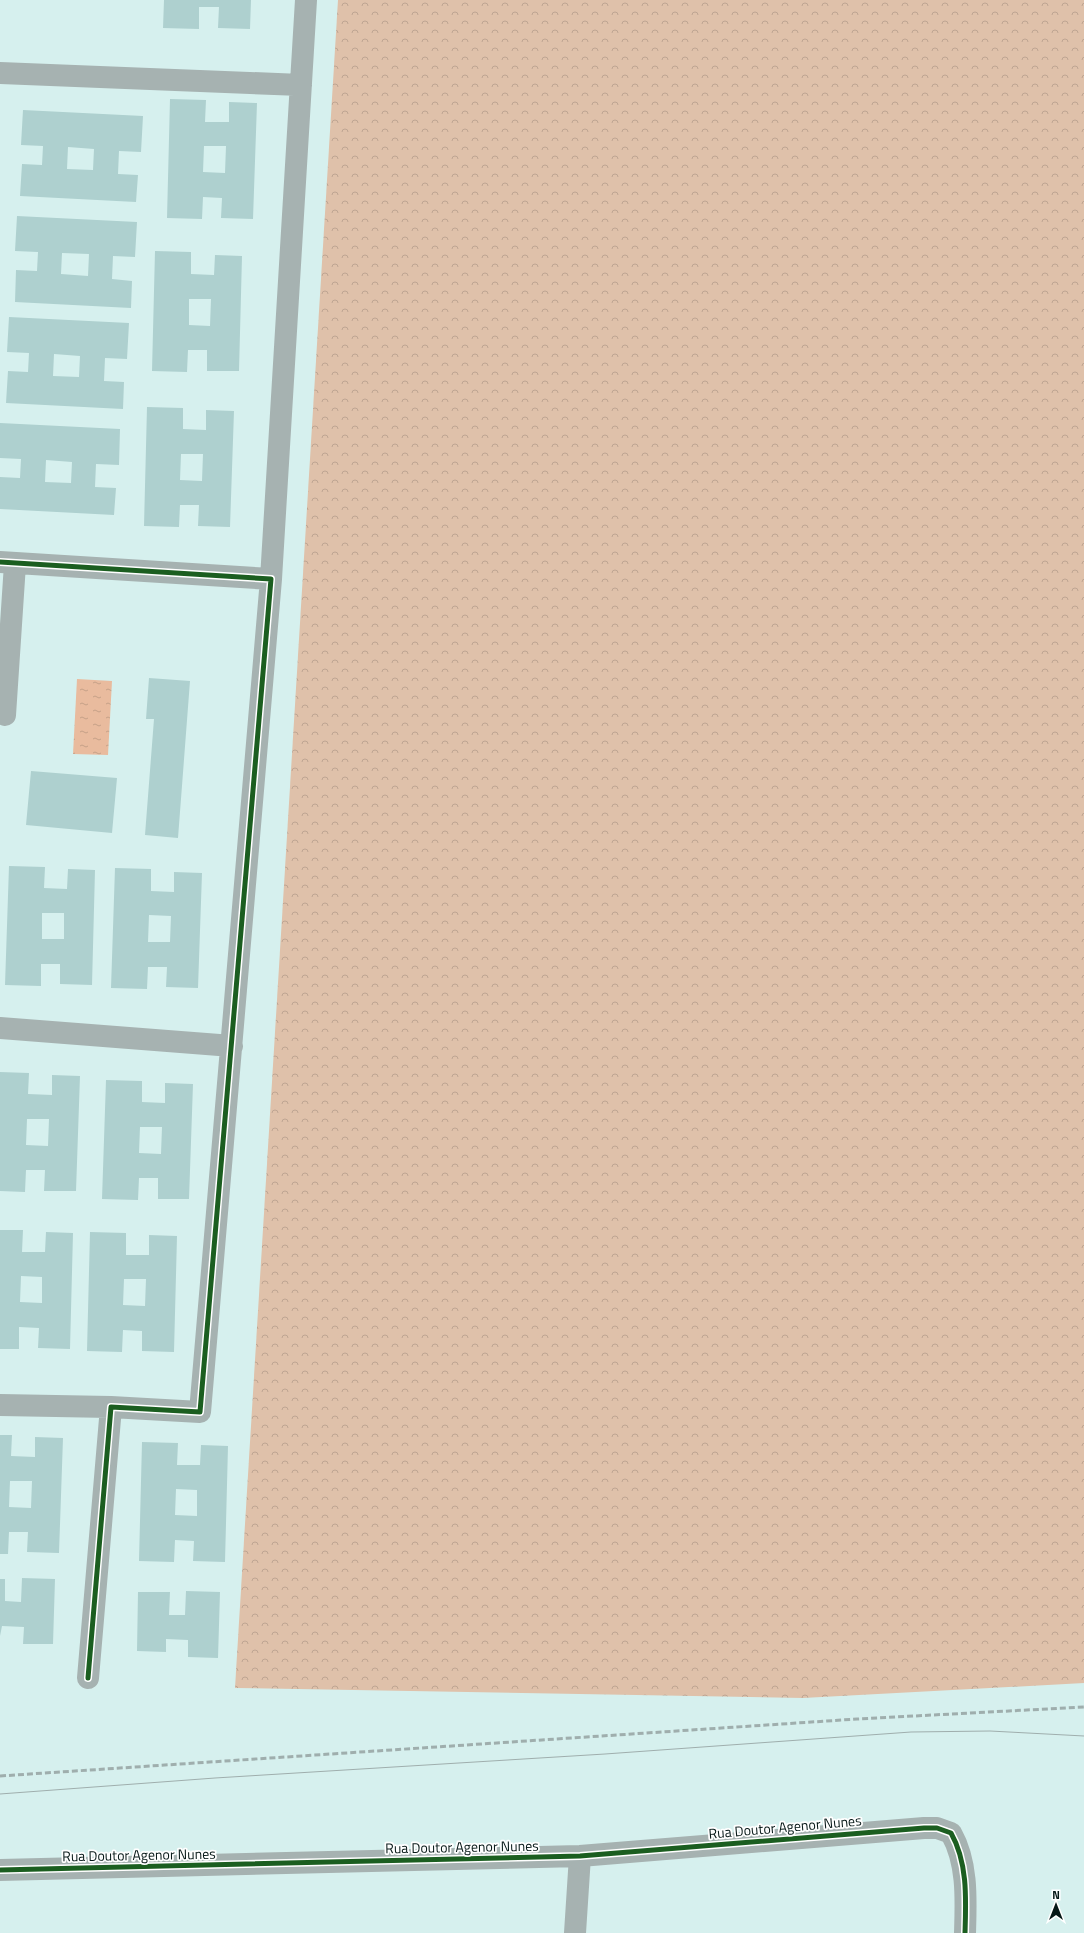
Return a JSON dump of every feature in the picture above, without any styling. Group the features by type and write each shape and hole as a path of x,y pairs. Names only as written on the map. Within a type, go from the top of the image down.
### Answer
{"street":[{"path":"0,1405 111,1407 200,1412 271,579 306,0"},
{"path":"0,72 301,85"},
{"path":"5,715 8,563 271,579"},
{"path":"0,1028 232,1046"},
{"path":"88,1678 111,1407"},
{"name":"Rua Doutor Agenor Nunes","path":"0,1870 580,1856 938,1828 950,1834 957,1844 962,1858 966,1910 965,1933"},
{"path":"575,1933 580,1856"}],"green space":[{"path":"338,0 1084,0 1084,1683 803,1698 235,1688"}],"water":[{"path":"77,679 112,681 108,755 73,754"}],"building":[{"path":"164,0 251,0 250,29 218,28 219,7 199,7 199,29 163,28"},
{"path":"170,99 206,100 205,122 229,122 229,102 257,103 253,219 221,218 222,198 203,197 202,219 167,218","holes":["204,146 226,146 225,173 203,172"]},
{"path":"23,110 143,116 141,152 119,151 118,174 138,175 136,202 20,196 22,164 42,165 43,146 21,145","holes":["68,147 94,149 93,170 67,169"]},
{"path":"17,216 137,222 135,257 113,256 112,279 132,281 131,308 15,302 16,270 37,271 38,252 15,251","holes":["62,253 89,254 88,276 61,274"]},
{"path":"155,251 191,252 191,274 214,275 215,255 242,256 239,371 207,371 207,350 188,350 187,372 152,371","holes":["189,299 211,299 210,326 189,325"]},
{"path":"9,317 129,323 127,359 105,358 104,381 124,382 123,409 6,403 8,371 28,372 29,353 7,352","holes":["54,354 80,356 79,377 53,376"]},
{"path":"147,407 183,408 183,429 206,430 206,410 234,411 230,527 198,526 199,505 180,505 179,527 144,526","holes":["181,454 203,454 202,481 180,480"]},
{"path":"0,423 120,429 119,465 96,464 95,487 116,488 114,515 0,509 0,477 20,478 21,459 0,458","holes":["46,460 72,462 71,483 45,482"]},
{"path":"149,678 190,681 178,838 145,835 154,719 146,719"},
{"path":"31,771 117,778 112,833 26,825"},
{"path":"9,866 45,867 44,888 67,889 68,869 95,870 92,985 60,984 60,964 41,964 41,986 5,985","holes":["42,913 64,913 64,939 42,939"]},
{"path":"115,868 151,869 151,891 174,892 174,872 202,873 198,988 166,987 167,967 148,967 147,989 111,988","holes":["149,915 171,916 170,942 148,942"]},
{"path":"0,1072 29,1073 28,1094 52,1095 52,1075 80,1076 76,1191 44,1191 45,1170 26,1170 25,1192 0,1191","holes":["27,1119 49,1119 48,1146 26,1145"]},
{"path":"106,1080 142,1081 142,1102 165,1103 165,1083 193,1084 189,1199 158,1199 158,1178 139,1178 138,1200 102,1199","holes":["140,1127 162,1127 161,1154 139,1153"]},
{"path":"0,1230 23,1230 22,1252 45,1252 46,1232 73,1233 70,1349 38,1348 39,1328 19,1327 19,1349 0,1349","holes":["21,1276 42,1277 42,1303 20,1302"]},
{"path":"90,1232 126,1233 126,1255 149,1255 149,1235 177,1236 174,1352 142,1351 142,1331 123,1330 122,1352 87,1351","holes":["124,1279 146,1279 145,1306 123,1305"]},
{"path":"0,1435 12,1435 11,1456 35,1457 35,1437 63,1438 59,1553 27,1552 28,1532 9,1532 8,1554 0,1554","holes":["10,1481 32,1481 31,1508 9,1507"]},
{"path":"142,1442 178,1443 177,1465 200,1465 201,1445 228,1446 225,1562 193,1561 194,1541 175,1540 174,1562 139,1561","holes":["176,1489 197,1490 197,1516 175,1515"]},
{"path":"22,1578 55,1579 53,1644 23,1644 24,1627 2,1626 0,1636 0,1579 5,1579 5,1601 21,1602"},
{"path":"186,1591 220,1592 218,1658 188,1657 188,1640 166,1639 166,1652 137,1651 138,1592 170,1592 169,1615 185,1615"}],"tram line":[{"path":"0,1794 215,1778 605,1754 911,1732 990,1731 1084,1736"}],"railway":[{"path":"0,1776 857,1719 1084,1707"}],"cycle path":[{"path":"0,562 271,579 200,1412 111,1407 88,1678"},
{"path":"0,1870 580,1856 937,1828 951,1833 957,1845 965,1882 965,1933"}]}
